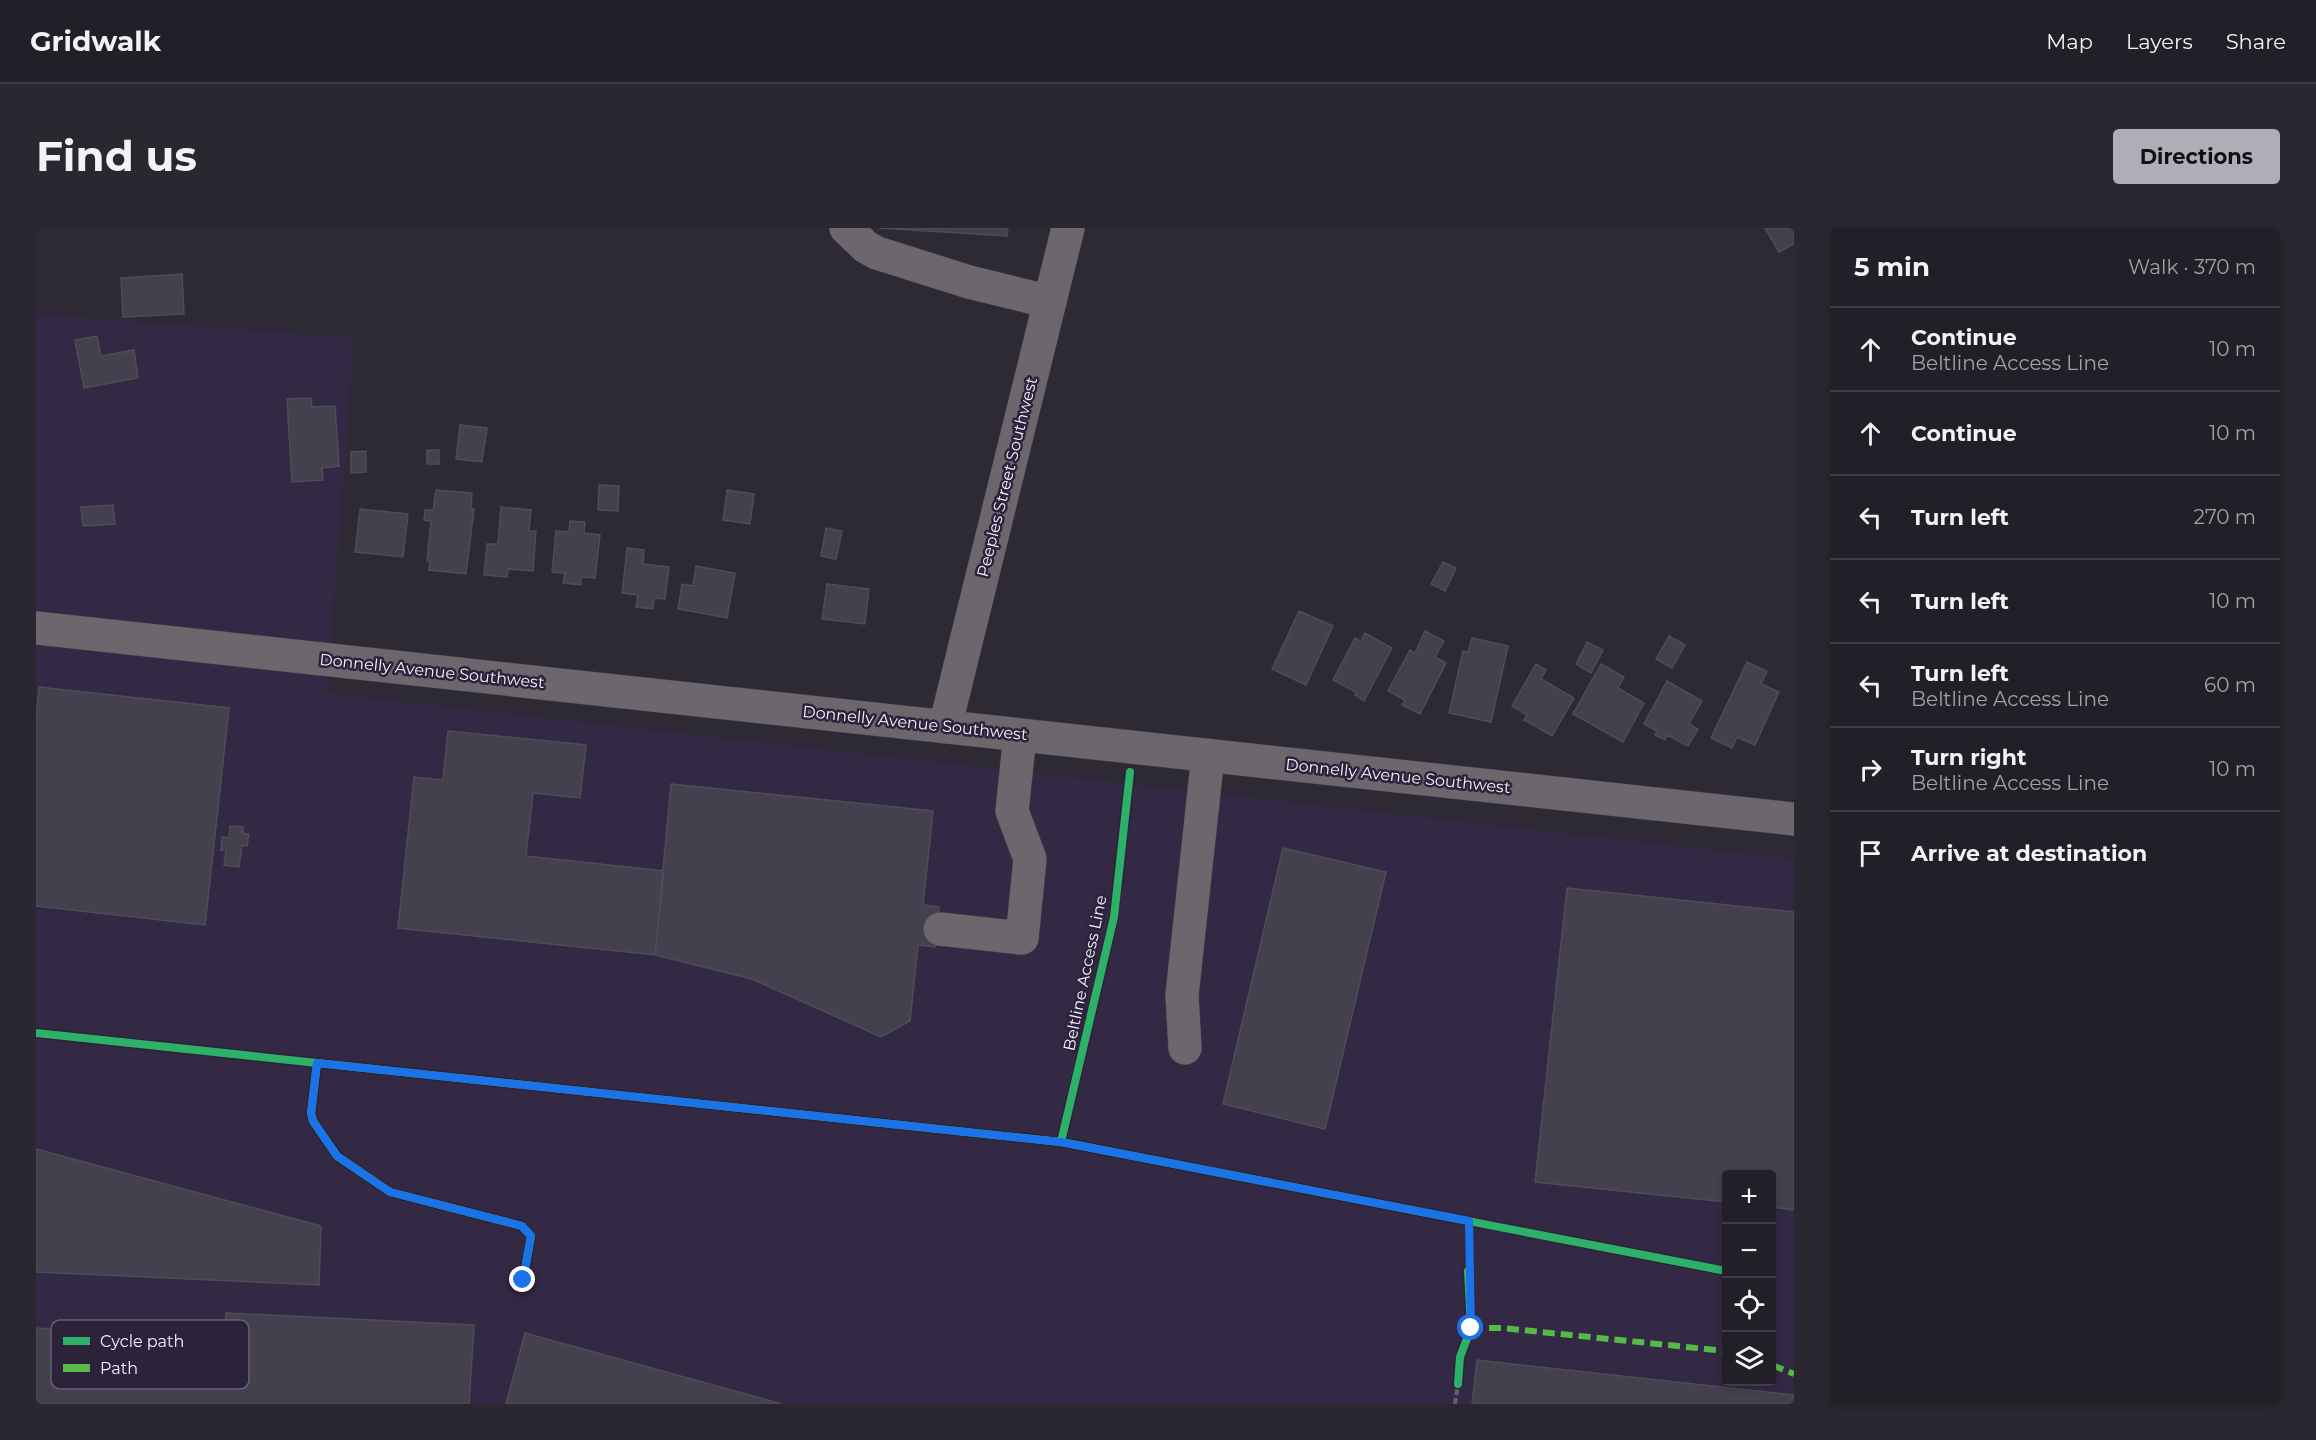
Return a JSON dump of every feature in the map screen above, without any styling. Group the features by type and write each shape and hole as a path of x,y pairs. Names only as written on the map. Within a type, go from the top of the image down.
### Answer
{"street":[{"path":"846,228 877,254 969,282 1050,302"},
{"name":"Peeples Street Southwest","path":"945,727 1068,228"},
{"name":"Donnelly Avenue Southwest","path":"36,628 1794,819"},
{"path":"940,929 1022,938 1030,859 1012,811 1020,735"},
{"path":"1185,1048 1182,995 1208,755"}],"path":[{"path":"1458,1218 1481,1223"},
{"path":"1469,1221 1469,1282"},
{"path":"1455,1404 1459,1375"}],"shaded area":[{"path":"36,314 354,338 327,693 1794,859 1794,1404 36,1404"}],"building":[{"path":"879,228 1008,228 1007,236"},
{"path":"1765,228 1794,228 1794,244 1779,252"},
{"path":"182,274 184,314 123,317 121,278"},
{"path":"97,336 101,356 134,350 138,378 84,388 75,340"},
{"path":"311,398 312,407 335,406 339,466 322,468 323,480 292,482 287,399"},
{"path":"460,425 487,428 482,462 456,459"},
{"path":"427,450 439,450 439,464 427,464"},
{"path":"366,451 366,472 351,473 351,452"},
{"path":"599,485 619,486 618,511 598,510"},
{"path":"436,490 472,493 471,508 474,509 466,574 429,570 430,562 427,561 431,521 424,520 425,510 433,510"},
{"path":"727,490 754,494 750,524 723,520"},
{"path":"113,505 115,524 83,526 81,507"},
{"path":"501,507 531,510 529,531 536,531 533,571 508,569 507,577 484,575 487,544 498,544"},
{"path":"360,509 408,514 403,557 355,552"},
{"path":"570,521 585,522 584,533 600,535 595,578 581,577 581,585 563,583 565,573 552,572 556,531 569,532"},
{"path":"826,528 842,531 836,559 821,556"},
{"path":"627,548 644,550 643,564 669,567 665,599 654,598 653,609 636,607 638,595 622,593"},
{"path":"1443,562 1456,568 1445,591 1431,584"},
{"path":"696,566 735,573 727,618 678,609 682,584 693,586"},
{"path":"827,584 869,589 865,624 822,619"},
{"path":"1299,611 1333,626 1306,685 1272,669"},
{"path":"1425,631 1444,641 1435,657 1446,663 1420,714 1402,705 1405,700 1388,691 1410,650 1415,653"},
{"path":"1365,633 1392,648 1364,701 1355,695 1356,692 1333,680 1355,638 1361,641"},
{"path":"1669,636 1685,645 1672,668 1656,659"},
{"path":"1472,638 1508,646 1491,722 1449,713 1463,651 1468,652"},
{"path":"1587,642 1603,650 1591,673 1576,664"},
{"path":"1747,662 1767,671 1761,684 1779,692 1755,745 1737,737 1732,748 1711,738"},
{"path":"1536,664 1546,670 1541,679 1574,698 1552,736 1524,720 1527,715 1512,706"},
{"path":"1601,664 1624,677 1618,688 1644,703 1623,742 1573,714"},
{"path":"1667,681 1702,701 1689,724 1698,729 1688,746 1667,735 1665,740 1655,735 1657,731 1644,724"},
{"path":"39,687 229,708 205,925 36,906 36,720"},
{"path":"448,731 586,745 580,798 533,793 526,856 664,871 655,955 398,928 414,777 443,780"},
{"path":"671,784 933,811 923,905 939,907 935,947 918,945 910,1021 881,1037 752,979 655,955"},
{"path":"230,826 243,827 243,833 249,834 247,846 242,845 239,867 224,865 226,851 221,850 222,837 229,838"},
{"path":"1283,848 1386,872 1325,1129 1223,1104"},
{"path":"1567,888 1794,912 1794,1210 1776,1208 1776,1170 1722,1170 1722,1202 1535,1182"},
{"path":"36,1149 321,1226 319,1285 36,1272"},
{"path":"226,1313 474,1325 469,1404 36,1404 36,1328 51,1329 51,1389 249,1389 249,1320 226,1320"},
{"path":"525,1333 775,1402 781,1404 506,1404"},
{"path":"1477,1360 1794,1395 1794,1404 1472,1404"}],"marked path":[{"path":"1471,1328 1502,1328 1722,1351"},
{"path":"1776,1367 1794,1374"}],"cycle path":[{"name":"Beltline Access Line","path":"1061,1142 1114,917 1130,772"},
{"path":"36,1033 1061,1142 1722,1270"},
{"path":"317,1063 311,1113 313,1121 337,1156 390,1192 522,1226 531,1236 523,1280"},
{"path":"1458,1384 1460,1357 1471,1328 1468,1271"}],"route":[{"path":"523,1280 531,1236 522,1226 390,1192 337,1156 313,1121 311,1113 317,1063 1061,1142 1469,1221 1468,1271 1471,1328"}]}
